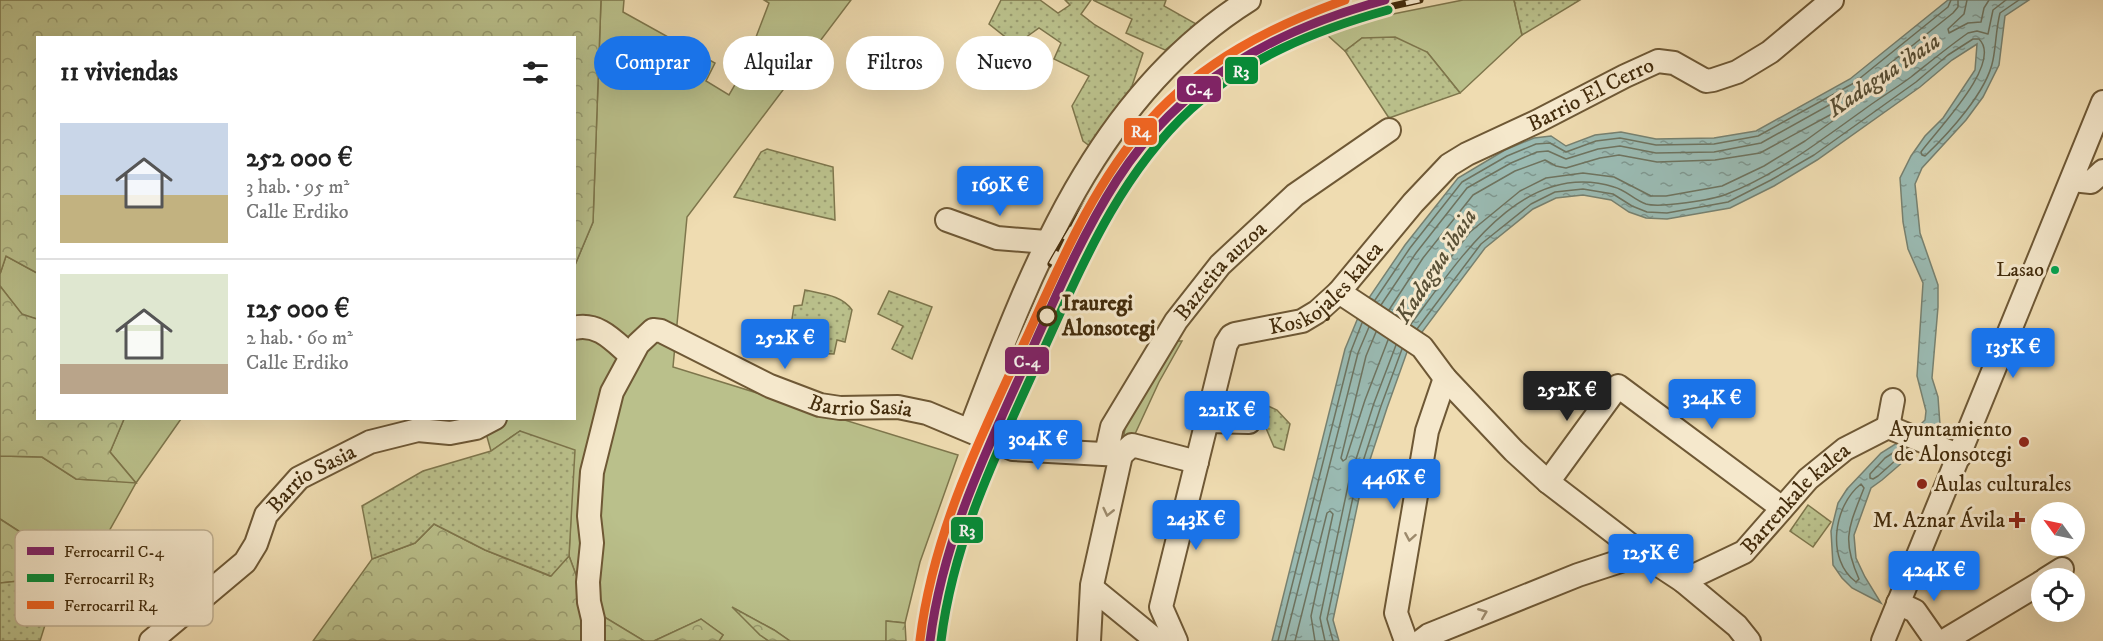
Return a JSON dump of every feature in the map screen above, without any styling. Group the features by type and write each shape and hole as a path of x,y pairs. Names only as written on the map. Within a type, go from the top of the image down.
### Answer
{"street":[{"path":"1121,455 1013,449 970,430 1005,338 1046,242 1084,176 1157,76 1187,47 1249,0"},
{"name":"Barrio El Cerro","path":"1467,154 1658,61 1669,61 1706,81 1737,72 1770,52 1832,0"},
{"path":"1883,641 2072,180 2098,131 2103,102"},
{"name":"Bazteita auzoa","path":"1121,455 1108,445 1112,427 1176,321 1220,265 1294,195 1389,130"},
{"name":"Koskojales kalea","path":"1161,607 1226,344 1231,336 1241,332 1302,321 1347,297 1413,203 1449,165 1467,154"},
{"path":"2072,180 2091,182 2103,171"},
{"path":"947,220 997,238 1046,242"},
{"path":"1347,297 1422,347 1445,378 1514,451 1548,482 1642,554 1683,581 1737,626 1749,641"},
{"path":"576,328 593,327 605,333 630,355"},
{"name":"Barrio Sasia","path":"593,641 593,619 588,582 592,543 589,516 592,472 612,392 630,355 652,330 661,331 770,386 820,405 840,408 897,407 927,413 970,430"},
{"path":"1445,378 1427,431 1396,613 1403,632 1425,638 1604,566 1642,554"},
{"path":"1548,482 1618,386 1782,508"},
{"path":"1893,400 1888,427 1960,456"},
{"path":"1432,417 1446,409 1469,403"},
{"name":"Barrio Sasia","path":"213,589 245,562 256,544 266,515 299,478 370,442 418,430 450,433 476,428 491,420"},
{"path":"1207,421 1249,422"},
{"name":"Barrenkale kalea","path":"1683,581 1744,552 1808,479 1845,449 1888,427"},
{"path":"1089,641 1092,588 1121,455 1132,445 1197,462"},
{"path":"1604,566 1612,548 1613,531"},
{"path":"1092,588 1149,635"},
{"path":"1944,641 2031,589"},
{"path":"1898,603 1915,611 1936,641"},
{"path":"1149,635 1150,628 1155,625 1161,607"},
{"path":"1161,607 1176,641"},
{"name":"Barrio Sasia","path":"151,641 169,626"}],"green space":[{"path":"0,0 601,0 600,36 594,36 594,90 598,90 593,222 576,263 576,36 36,36 36,272 6,256 0,274"},
{"path":"601,0 624,0 623,12 666,36 600,36"},
{"path":"764,0 851,0 824,36 756,36 769,3"},
{"path":"1001,0 1040,0 1058,13 1070,5 1065,0 1091,0 1081,14 1095,25 1143,53 1130,92 1091,147 1083,141 1072,106 1089,76 1054,59 1061,43 1039,28 1028,36 1004,36 989,24"},
{"path":"1093,0 1166,0 1164,6 1198,25 1165,50 1126,33 1132,19"},
{"path":"1463,0 1514,0 1522,35 1460,93 1427,52 1362,38 1345,51 1325,33 1368,19"},
{"path":"1514,0 1580,0 1522,35"},
{"path":"1395,37 1427,52 1460,93 1389,118 1345,51 1362,38"},
{"path":"711,84 729,95 732,90 783,90 687,217 673,367 958,455 920,562 905,623 887,621 886,641 790,641 735,609 769,641 719,641 723,635 701,619 654,641 644,641 591,609 569,556 571,514 520,431 491,451 482,420 576,420 576,263 593,222 598,90 711,90"},
{"path":"767,149 833,167 835,220 734,197 761,152"},
{"path":"6,256 36,272 36,319 22,315 0,286 0,274"},
{"path":"0,286 22,314 36,319 36,420 124,420 110,452 136,483 76,479 42,457 0,456"},
{"path":"805,290 837,298 852,310 845,342 837,340 834,354 787,352 794,306 802,305"},
{"path":"889,291 932,307 912,359 892,349 903,326 878,314"},
{"path":"1182,341 1159,382 1132,445 1121,455 1126,422 1173,342"},
{"path":"1268,406 1277,410 1290,424 1284,450 1274,447 1263,421"},
{"path":"124,420 180,420 136,483 110,530 17,530 0,519 0,456 42,457 76,479 135,482 110,452"},
{"path":"520,431 575,450 569,556 551,576 485,550 434,524 415,543 372,559 362,506 423,471 491,451"},
{"path":"1808,505 1831,522 1813,547 1790,531"},
{"path":"0,519 17,530 15,530 15,581 0,583"},
{"path":"434,524 485,550 550,576 569,556 591,609 644,641 313,641 372,559 415,543"},
{"path":"15,581 15,626 45,626 40,641 0,641 0,583"},
{"path":"732,607 774,630 790,641 769,641"},
{"path":"701,619 723,635 719,641 654,641"},
{"path":"886,621 905,623 906,641 886,641"}],"water":[{"name":"Kadagua ibaia","path":"1948,0 2029,0 2005,16 1999,65 1983,97 1966,120 1922,168 1915,184 1920,233 1938,285 1932,378 1938,397 1940,425 1926,442 1871,488 1854,535 1856,558 1881,603 1852,588 1842,578 1833,565 1831,531 1838,503 1847,489 1881,453 1910,435 1925,420 1926,411 1917,376 1923,283 1908,249 1903,222 1900,178 1911,156 1925,136 1943,118 1975,70 1977,44 1817,160 1774,186 1730,208 1667,219 1646,218 1629,212 1611,200 1583,195 1556,198 1533,209 1485,248 1407,352 1362,484 1333,620 1339,641 1272,641 1345,349 1362,308 1405,245 1458,178 1505,150 1534,138 1551,136 1566,146 1595,135 1621,132 1656,139 1714,138 1756,131 1850,79"}],"railway":[{"path":"1051,264 1107,174 1137,135 1170,100 1207,69 1247,42 1293,19 1345,0"},
{"path":"938,641 942,608 950,575 970,511 983,480 1098,225 1152,146 1202,97 1230,76 1291,40 1336,22 1420,0"}],"rail line":[{"name":"R4","path":"920,640 926,600 936,562 947,524 975,450 1065,254 1111,171 1150,120 1170,99 1215,63 1265,34 1345,0"},
{"name":"C-4","path":"930,641 944,572 965,505 1005,408 1065,276 1117,180 1142,145 1170,115 1200,88 1233,64 1305,27 1385,0"},
{"name":"R3","path":"941,641 955,569 992,465 1084,262 1120,196 1141,165 1191,109 1235,75 1283,48 1335,27 1388,10"}],"place":[{"name":"Lasao","path":"2055,270"},
{"name":"Irauregi Alonsotegi","path":"1047,316"},
{"name":"Ayuntamiento de Alonsotegi","path":"2024,442"},
{"name":"Aulas culturales","path":"1922,484"},
{"name":"M. Aznar Ávila","path":"2017,520"}]}
